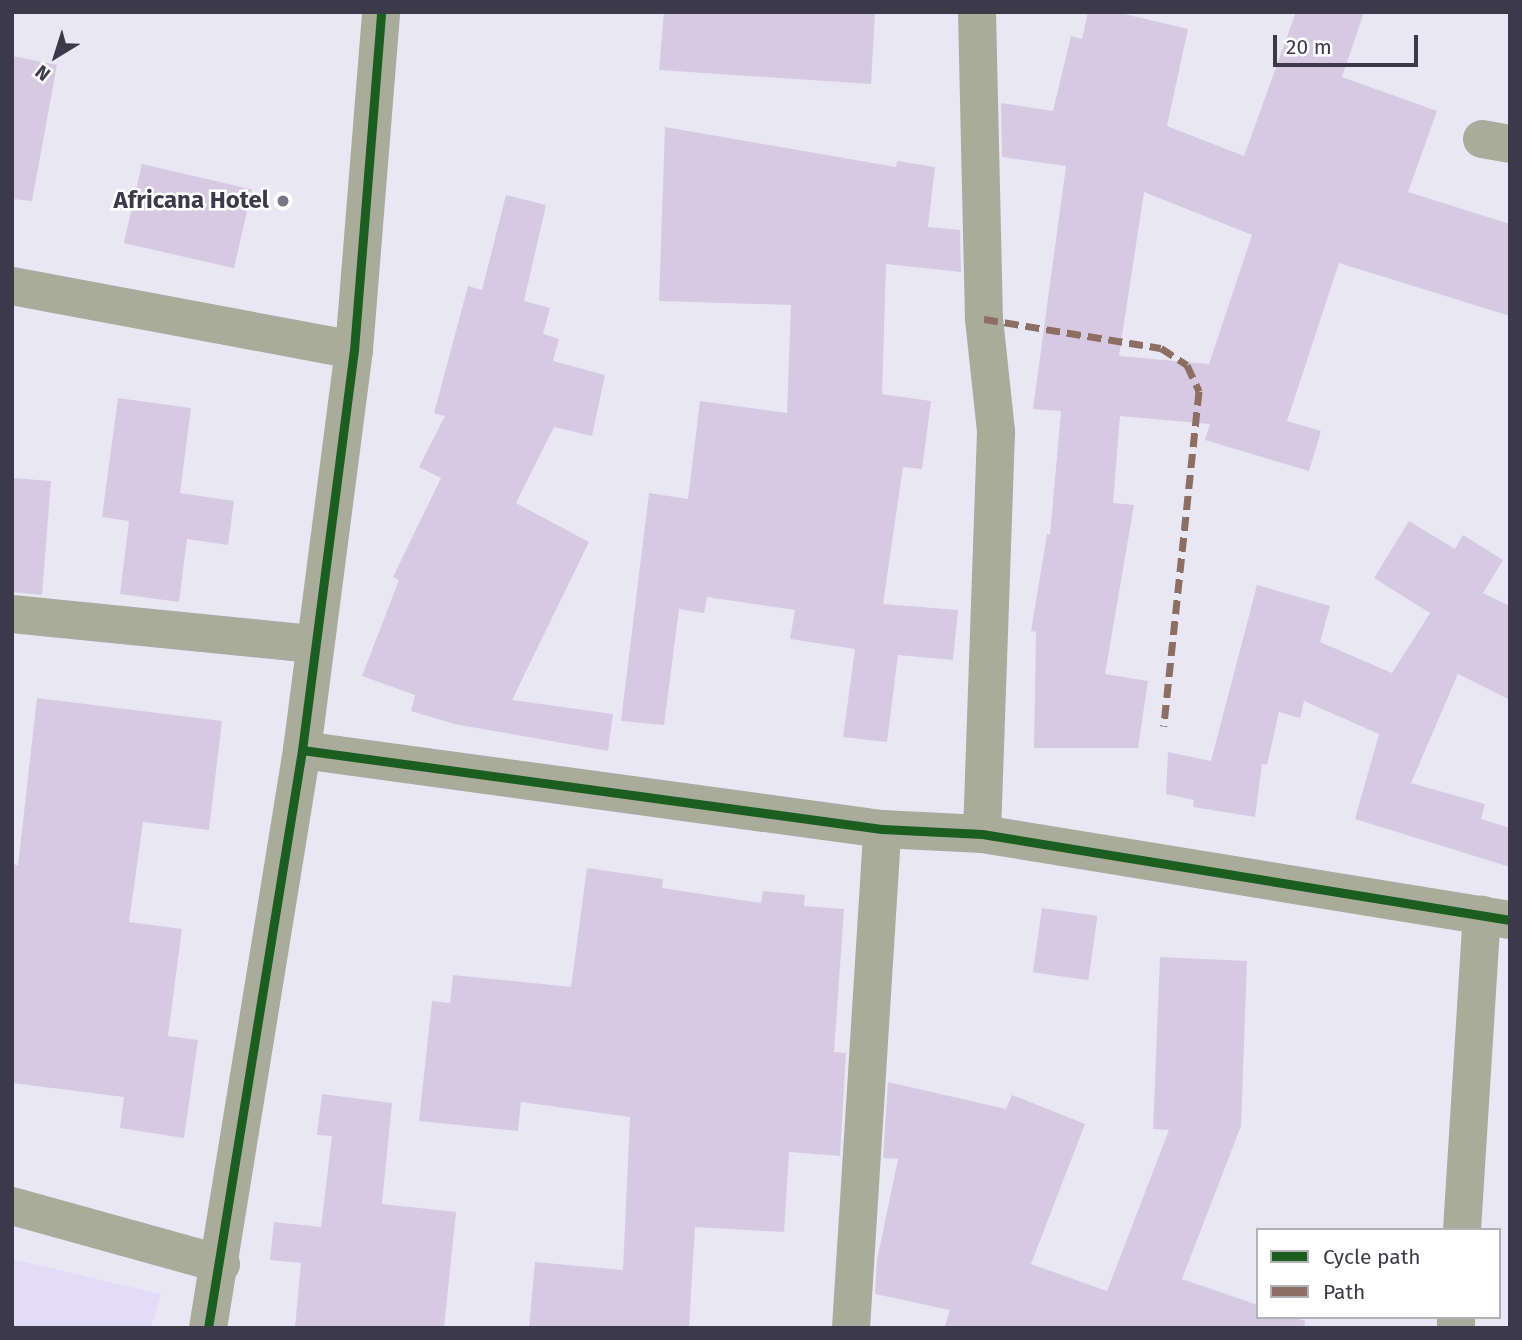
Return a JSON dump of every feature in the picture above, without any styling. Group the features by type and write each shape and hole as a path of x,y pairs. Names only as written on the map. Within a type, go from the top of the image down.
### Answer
{"street":[{"path":"208,1328 221,1264 302,750 354,350 381,12"},
{"path":"977,12 984,319 996,432 982,834"},
{"path":"12,286 354,350"},
{"path":"12,614 314,644"},
{"path":"302,750 882,829 982,834 1496,918 1462,1228"},
{"path":"851,1328 882,829"},
{"path":"12,1206 221,1264"}],"shaded area":[{"path":"12,1259 161,1294 151,1328 12,1328"}],"building":[{"path":"664,12 875,12 871,84 659,70"},
{"path":"1088,12 1116,12 1188,29 1167,126 1244,156 1296,12 1364,12 1342,77 1437,111 1408,192 1510,224 1510,316 1339,263 1287,421 1321,431 1309,471 1205,440 1210,424 1120,416 1113,503 1134,505 1105,674 1148,681 1138,748 1034,748 1036,632 1031,631 1047,534 1050,535 1061,411 1033,409 1066,166 1002,157 1001,103 1053,111 1071,36 1082,39","holes":["1144,192 1252,235 1209,364 1119,356"]},
{"path":"12,56 57,65 32,201 12,199"},
{"path":"665,127 896,167 897,161 935,167 928,227 960,230 961,272 886,264 882,394 931,401 922,469 903,467 883,604 958,610 953,660 898,655 887,742 843,737 855,649 790,639 795,610 707,597 704,613 679,609 664,725 621,721 649,493 688,499 700,401 787,413 791,305 659,301"},
{"path":"142,164 252,189 234,268 124,243"},
{"path":"506,195 546,205 524,301 550,308 543,334 559,339 553,361 605,375 592,436 554,427 516,503 589,542 512,700 613,714 608,751 454,724 411,711 415,695 362,676 399,580 393,577 441,478 419,467 445,416 434,413 468,286 482,290"},
{"path":"118,398 191,408 180,493 234,501 228,545 187,539 179,602 120,594 129,521 102,517"},
{"path":"12,478 51,481 42,595 12,592"},
{"path":"1409,521 1455,549 1463,535 1503,560 1483,593 1510,606 1510,700 1458,674 1411,783 1485,804 1481,819 1510,828 1510,867 1355,819 1379,734 1304,701 1300,718 1279,712 1267,765 1262,764 1255,817 1193,807 1194,800 1166,794 1168,752 1211,761 1257,585 1330,606 1320,642 1392,673 1430,613 1374,578"},
{"path":"37,698 222,721 209,830 143,822 129,922 182,929 168,1036 198,1040 184,1138 120,1128 124,1097 12,1083 12,864 18,865"},
{"path":"587,868 663,879 662,888 761,903 763,891 805,895 804,906 844,909 834,1052 846,1053 840,1156 789,1152 784,1232 695,1227 689,1328 529,1328 535,1262 623,1270 630,1117 521,1102 518,1131 419,1121 432,1001 450,1003 453,975 571,987"},
{"path":"1042,908 1097,916 1088,980 1033,972"},
{"path":"1160,957 1247,961 1241,1126 1182,1279 1256,1304 1256,1319 1300,1319 1305,1321 1304,1328 944,1328 950,1310 875,1294 877,1260 898,1159 883,1158 888,1082 1006,1109 1012,1095 1085,1124 1031,1264 1107,1291 1169,1130 1153,1129"},
{"path":"322,1094 392,1103 382,1204 456,1212 444,1328 295,1328 301,1263 270,1260 274,1222 321,1227 332,1136 317,1135"}],"marked path":[{"path":"984,319 1161,348 1187,365 1199,391 1164,726"}],"cycle path":[{"path":"208,1328 302,750 354,350 381,12"},
{"path":"302,750 882,829 982,834 1510,920"}],"place":[{"name":"Africana Hotel","path":"283,201"}]}
